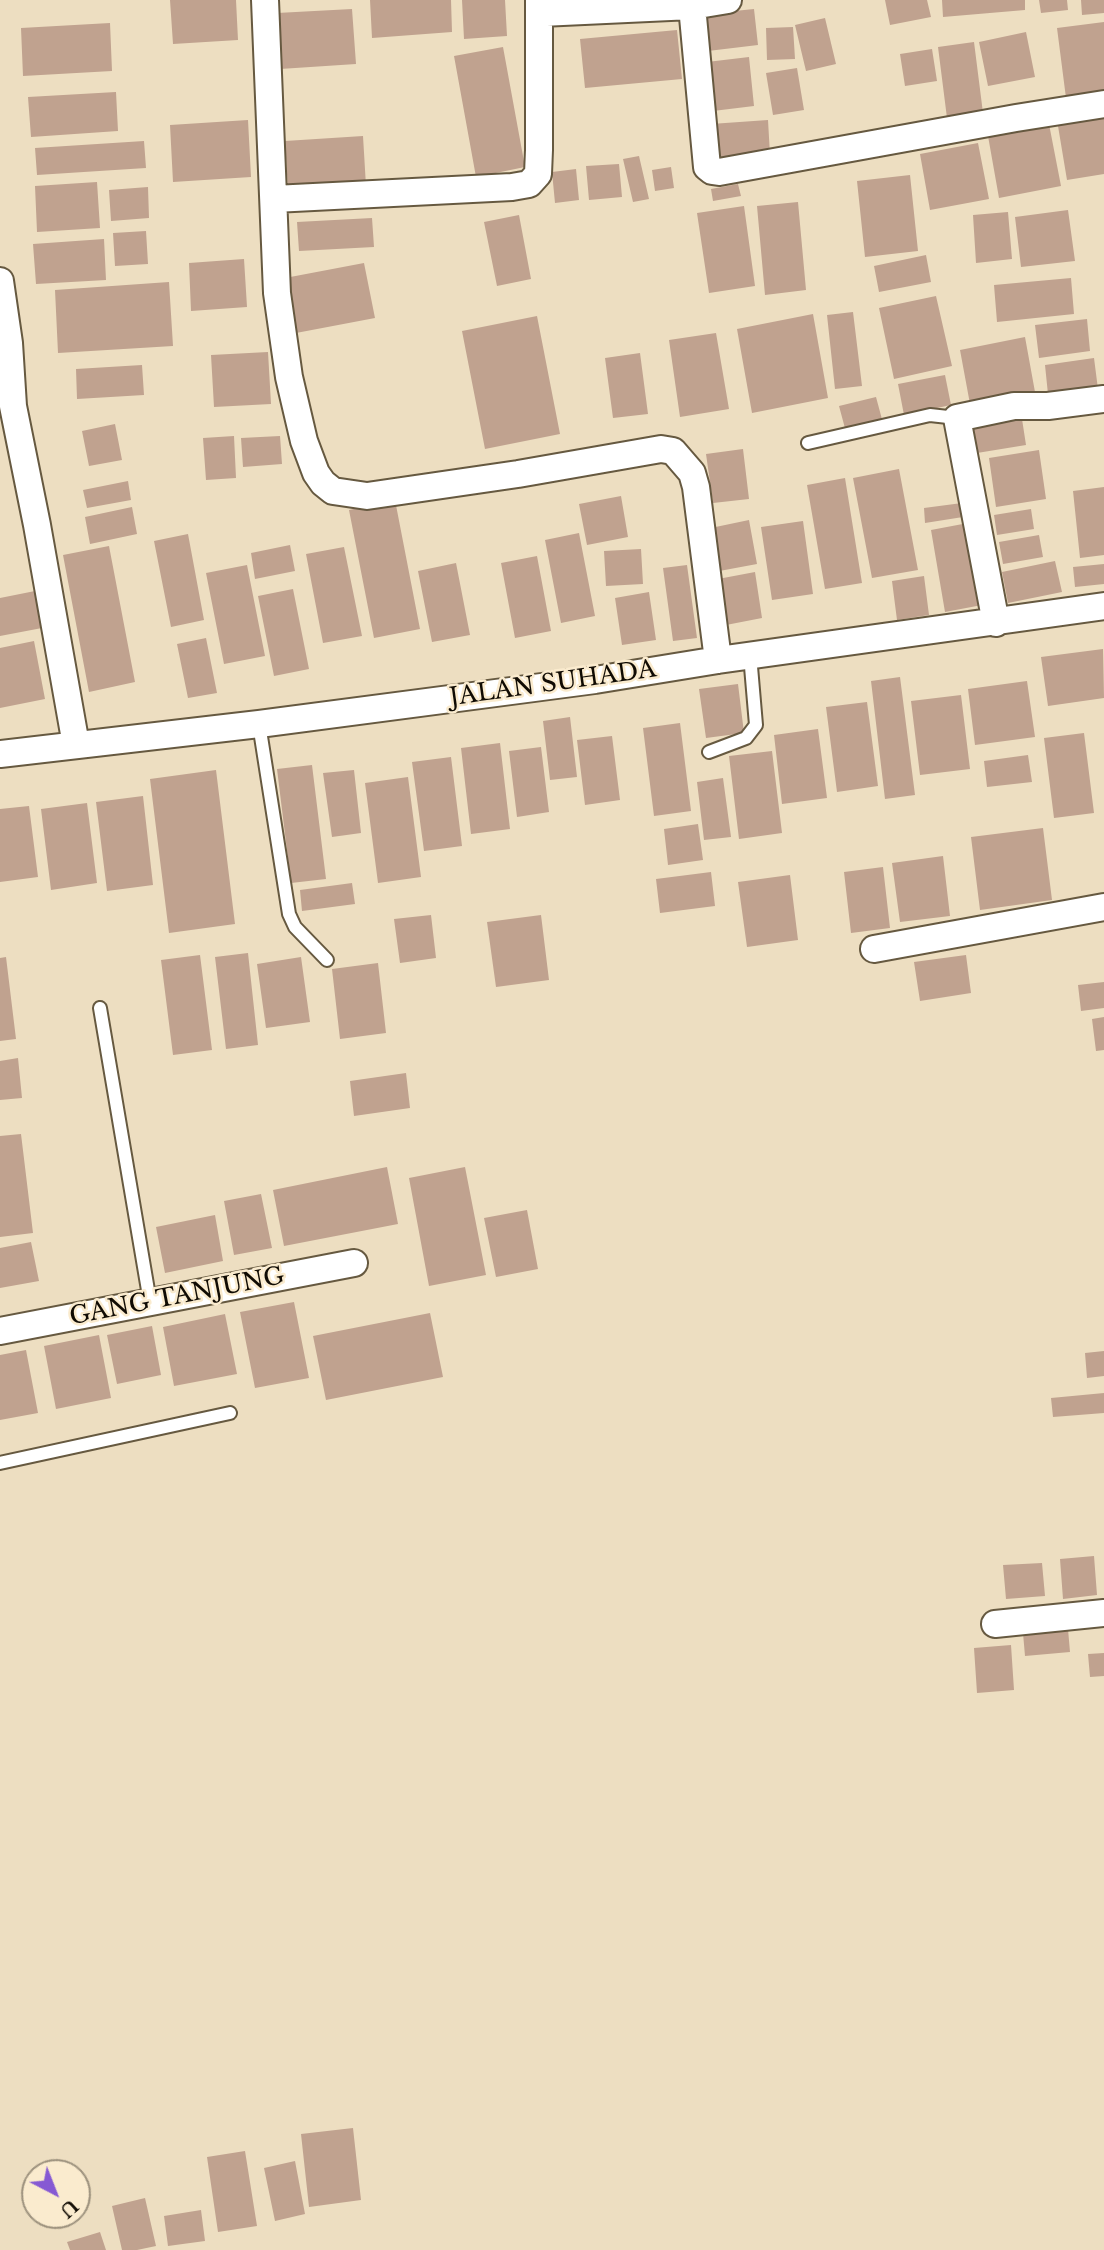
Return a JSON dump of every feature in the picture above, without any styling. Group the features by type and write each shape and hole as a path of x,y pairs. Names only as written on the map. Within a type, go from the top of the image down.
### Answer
{"street":[{"path":"265,0 277,293 287,366 304,441 316,473 333,491 367,496 519,474 660,449 673,451 692,473 696,487 718,660"},
{"path":"274,199 529,184 538,174 540,7 692,6 728,0"},
{"path":"692,6 707,167 712,171 719,172 1104,104"},
{"path":"0,281 9,343 7,407 37,525 76,745"},
{"path":"996,623 957,418 1014,406 1048,406 1104,399"},
{"name":"JALAN SUHADA","path":"0,754 259,724 596,680 750,655 1104,606"},
{"path":"874,949 1104,907"},
{"name":"GANG TANJUNG","path":"0,1331 354,1263"},
{"path":"995,1624 1104,1613"}],"lane":[{"path":"808,443 930,415 957,418"},
{"path":"709,752 746,738 756,725 750,655"},
{"path":"259,724 289,914 295,927 327,960"},
{"path":"100,1008 150,1302"},
{"path":"0,1463 230,1413"}],"building":[{"path":"170,0 236,0 238,40 173,44"},
{"path":"370,0 451,0 452,32 372,38"},
{"path":"462,0 505,0 507,36 464,39"},
{"path":"885,0 927,0 931,17 890,25"},
{"path":"942,0 1025,0 1025,10 943,17"},
{"path":"1039,0 1067,0 1068,10 1041,13"},
{"path":"1081,0 1104,0 1104,13 1082,15"},
{"path":"352,9 356,64 280,69 277,13"},
{"path":"754,9 758,45 708,51 705,14"},
{"path":"825,18 836,64 806,71 795,25"},
{"path":"1104,22 1104,92 1066,98 1057,28"},
{"path":"110,23 112,71 23,76 21,28"},
{"path":"793,27 795,59 767,60 766,28"},
{"path":"677,30 682,79 585,88 580,39"},
{"path":"1026,32 1035,77 988,86 979,42"},
{"path":"974,42 983,113 947,118 938,47"},
{"path":"503,47 525,167 476,177 454,56"},
{"path":"932,49 937,81 905,86 900,54"},
{"path":"749,57 754,106 713,111 707,62"},
{"path":"797,68 804,110 773,115 766,73"},
{"path":"116,92 118,131 31,137 28,97"},
{"path":"1104,113 1104,174 1067,180 1057,120"},
{"path":"248,120 251,177 173,182 170,125"},
{"path":"768,120 770,155 713,158 711,124"},
{"path":"1049,124 1061,186 999,198 988,136"},
{"path":"363,136 366,186 288,191 285,141"},
{"path":"144,141 146,168 37,175 35,148"},
{"path":"978,143 989,199 930,210 920,154"},
{"path":"639,156 649,199 633,202 623,159"},
{"path":"619,164 622,197 589,200 586,166"},
{"path":"671,167 674,188 655,191 652,170"},
{"path":"576,169 579,200 555,203 552,172"},
{"path":"910,175 918,251 865,257 857,181"},
{"path":"97,182 100,228 37,232 35,186"},
{"path":"738,184 741,196 713,201 711,189"},
{"path":"148,187 149,218 111,221 109,190"},
{"path":"798,202 806,290 765,295 757,206"},
{"path":"744,206 755,286 709,293 697,213"},
{"path":"1068,210 1075,261 1021,267 1015,217"},
{"path":"1008,212 1012,259 976,263 973,215"},
{"path":"519,215 531,279 497,286 484,222"},
{"path":"372,218 374,247 299,251 297,222"},
{"path":"146,231 148,264 115,266 113,233"},
{"path":"104,239 106,280 36,284 33,244"},
{"path":"926,255 931,282 879,292 874,266"},
{"path":"244,259 247,307 191,311 189,263"},
{"path":"364,263 375,318 296,333 285,278"},
{"path":"1071,278 1074,314 997,322 994,285"},
{"path":"169,282 173,346 58,353 55,290"},
{"path":"936,296 952,366 894,379 879,308"},
{"path":"853,312 862,386 835,389 827,315"},
{"path":"813,314 828,398 752,413 737,329"},
{"path":"537,316 560,434 485,449 462,331"},
{"path":"1087,319 1090,351 1039,358 1035,325"},
{"path":"716,333 729,409 680,417 669,340"},
{"path":"1025,337 1035,392 970,404 960,350"},
{"path":"268,352 271,404 214,407 211,355"},
{"path":"640,353 648,414 613,418 605,358"},
{"path":"1094,358 1099,397 1049,404 1045,365"},
{"path":"142,365 144,395 77,399 76,369"},
{"path":"945,375 951,405 904,415 898,384"},
{"path":"876,397 883,423 846,432 839,406"},
{"path":"1022,419 1026,445 977,453 972,427"},
{"path":"115,424 122,460 89,466 82,431"},
{"path":"234,436 236,478 206,480 203,438"},
{"path":"280,436 282,464 243,467 241,438"},
{"path":"743,449 749,499 713,503 706,454"},
{"path":"1039,450 1046,499 996,507 989,458"},
{"path":"899,469 918,570 872,578 853,478"},
{"path":"845,478 862,583 825,589 807,485"},
{"path":"128,481 131,500 87,508 83,490"},
{"path":"1104,487 1104,555 1080,558 1073,491"},
{"path":"621,496 628,537 587,545 579,504"},
{"path":"395,500 420,629 374,638 349,510"},
{"path":"962,503 963,517 925,523 924,508"},
{"path":"132,507 137,534 90,544 85,517"},
{"path":"1031,509 1034,529 997,535 994,515"},
{"path":"749,520 757,564 714,572 706,529"},
{"path":"803,521 813,594 772,600 761,527"},
{"path":"968,523 982,605 945,612 931,530"},
{"path":"579,533 595,616 561,623 545,540"},
{"path":"188,534 204,620 171,627 154,541"},
{"path":"1039,535 1043,557 1003,564 999,542"},
{"path":"290,545 295,571 255,579 251,553"},
{"path":"109,546 135,682 89,692 63,555"},
{"path":"344,547 362,636 323,643 306,554"},
{"path":"641,549 643,584 606,586 604,551"},
{"path":"537,556 551,631 515,638 501,563"},
{"path":"1055,561 1062,592 1008,603 1002,572"},
{"path":"456,563 470,635 432,642 418,571"},
{"path":"1104,564 1104,584 1075,587 1073,567"},
{"path":"247,565 265,656 224,664 206,573"},
{"path":"687,565 697,638 673,641 663,568"},
{"path":"755,572 762,618 726,625 718,579"},
{"path":"924,576 929,615 897,620 892,581"},
{"path":"293,589 309,669 274,676 258,596"},
{"path":"35,591 42,628 0,636 0,598"},
{"path":"649,592 656,640 622,645 615,598"},
{"path":"206,638 217,693 188,698 177,644"},
{"path":"34,641 45,699 0,708 0,648"},
{"path":"1103,649 1104,698 1048,706 1041,657"},
{"path":"900,677 915,795 885,799 871,681"},
{"path":"1027,681 1035,737 975,745 968,689"},
{"path":"738,684 744,733 706,738 699,689"},
{"path":"961,695 970,769 920,775 911,701"},
{"path":"867,702 878,786 837,792 826,707"},
{"path":"570,717 577,777 550,780 543,721"},
{"path":"680,723 691,811 654,816 643,728"},
{"path":"818,729 827,798 782,804 774,735"},
{"path":"1084,733 1094,813 1054,818 1044,738"},
{"path":"612,736 620,800 585,805 577,740"},
{"path":"500,743 510,829 471,834 461,748"},
{"path":"541,747 549,812 517,817 509,751"},
{"path":"772,751 782,833 739,839 729,756"},
{"path":"1028,755 1032,782 987,787 984,761"},
{"path":"451,757 462,846 424,851 412,762"},
{"path":"312,765 326,879 291,883 277,769"},
{"path":"216,770 235,924 169,933 150,779"},
{"path":"354,770 361,833 332,837 323,773"},
{"path":"408,777 421,877 378,883 365,783"},
{"path":"723,778 731,837 704,840 697,782"},
{"path":"143,796 153,885 107,891 96,802"},
{"path":"87,803 97,883 51,890 41,809"},
{"path":"29,806 38,877 0,882 0,809"},
{"path":"698,824 703,860 668,865 664,829"},
{"path":"1043,828 1052,900 980,910 971,837"},
{"path":"943,856 950,916 900,922 892,863"},
{"path":"883,867 890,928 851,933 844,872"},
{"path":"711,872 715,906 660,913 656,879"},
{"path":"790,875 798,940 747,947 738,882"},
{"path":"352,883 355,904 302,911 300,890"},
{"path":"431,915 436,958 400,963 394,919"},
{"path":"541,915 549,980 496,987 487,922"},
{"path":"248,953 258,1045 226,1049 215,957"},
{"path":"200,955 212,1050 173,1055 161,960"},
{"path":"966,955 971,993 920,1001 914,962"},
{"path":"6,957 16,1039 0,1041 0,958"},
{"path":"301,957 310,1022 266,1028 257,964"},
{"path":"378,963 386,1033 340,1039 332,969"},
{"path":"1104,982 1104,1008 1081,1011 1078,985"},
{"path":"1104,1017 1104,1050 1096,1051 1092,1019"},
{"path":"18,1058 22,1098 0,1100 0,1061"},
{"path":"406,1073 410,1108 354,1116 350,1081"},
{"path":"21,1134 33,1233 0,1237 0,1136"},
{"path":"387,1167 398,1224 284,1246 273,1190"},
{"path":"465,1167 486,1275 429,1286 409,1178"},
{"path":"261,1194 272,1248 234,1255 224,1201"},
{"path":"527,1210 538,1269 496,1277 484,1218"},
{"path":"215,1215 223,1261 165,1273 156,1227"},
{"path":"31,1242 39,1281 0,1288 0,1248"},
{"path":"294,1302 309,1378 255,1388 240,1312"},
{"path":"430,1313 443,1377 326,1400 313,1336"},
{"path":"225,1314 237,1374 174,1386 163,1327"},
{"path":"152,1326 161,1375 117,1384 107,1335"},
{"path":"99,1335 111,1398 56,1409 44,1346"},
{"path":"26,1350 38,1413 0,1420 0,1355"},
{"path":"1104,1351 1104,1376 1087,1378 1085,1353"},
{"path":"1104,1393 1104,1413 1053,1417 1051,1398"},
{"path":"1094,1556 1097,1595 1063,1599 1060,1559"},
{"path":"1042,1563 1045,1596 1006,1599 1003,1565"},
{"path":"1068,1629 1070,1652 1025,1656 1023,1633"},
{"path":"1011,1645 1014,1690 977,1693 974,1648"},
{"path":"1104,1653 1104,1676 1090,1677 1088,1654"},
{"path":"353,2128 361,2200 309,2207 301,2134"},
{"path":"245,2151 257,2226 218,2232 207,2157"},
{"path":"295,2161 305,2214 275,2221 264,2168"},
{"path":"145,2198 156,2246 122,2250 112,2206"},
{"path":"201,2210 205,2241 168,2246 164,2216"},
{"path":"100,2232 106,2250 70,2250 67,2242"}]}
